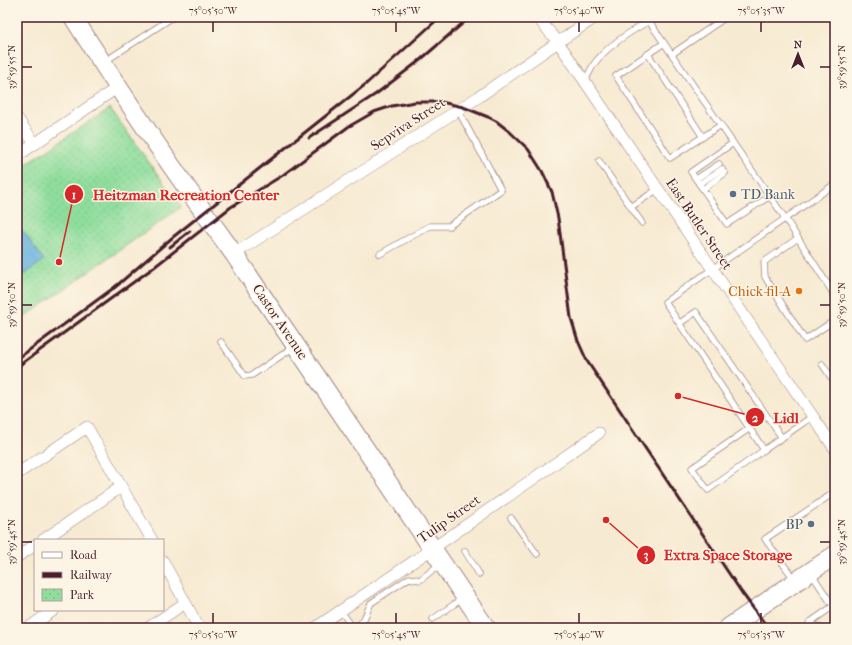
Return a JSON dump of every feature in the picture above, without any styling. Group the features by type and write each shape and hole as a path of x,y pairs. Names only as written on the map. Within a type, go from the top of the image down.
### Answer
{"main road":[{"name":"Castor Avenue","path":"73,17 118,87 234,254 486,628"},
{"path":"733,627 835,555"}],"street":[{"name":"East Butler Street","path":"537,17 558,42 835,449"},
{"name":"Sepviva Street","path":"234,254 480,96 596,17"},
{"path":"17,156 118,87"},
{"path":"17,118 35,144"},
{"path":"17,474 87,427 151,539"},
{"name":"Tulip Street","path":"315,628 341,611 437,556 599,433"},
{"path":"44,539 121,487"},
{"path":"17,557 34,546"},
{"path":"164,563 199,628"},
{"path":"148,628 185,603"},
{"path":"28,628 53,611"}],"lane":[{"path":"103,64 173,17"},
{"path":"672,54 726,17"},
{"path":"584,81 597,60 607,50 647,19 785,218 835,296"},
{"path":"664,43 616,76 670,158 721,125"},
{"path":"648,54 703,137"},
{"path":"380,254 430,226 449,226 501,190 458,110"},
{"path":"733,143 691,172 699,184 727,224 770,196"},
{"path":"742,155 736,160 742,155"},
{"path":"599,161 642,223"},
{"path":"699,184 722,169 699,184"},
{"path":"764,450 665,302 835,184"},
{"path":"631,207 658,189"},
{"path":"798,238 764,262 765,277 805,340 835,320"},
{"path":"680,323 696,312 782,438"},
{"path":"221,342 245,376 252,375 295,346"},
{"path":"822,364 835,383"},
{"path":"750,428 692,468 708,490 813,416"},
{"path":"820,628 809,623 834,606 765,539 835,492"},
{"path":"511,518 537,554"},
{"path":"465,551 479,574"},
{"path":"341,611 354,628 363,621 371,603 409,578 420,580 437,556"},
{"path":"434,619 465,596"}],"green space":[{"path":"110,108 181,207 19,321 17,318 17,170"}],"water":[{"path":"23,231 44,260 24,275 17,266 17,237"}],"railway":[{"path":"114,288 173,237 366,84 440,17"},
{"path":"309,138 376,94 419,61 470,17"},
{"path":"17,367 153,268 231,207 283,175 348,127 374,112 392,106 415,102 441,102 463,107 496,121 510,132 528,149 542,171 552,192 558,218 571,318 578,341 587,361 742,593 768,628"},
{"path":"170,247 190,231"},
{"path":"17,359 119,284"}],"place":[{"name":"TD Bank","path":"733,194"},
{"name":"Heitzman Recreation Center","path":"59,262"},
{"name":"Chick-fil-A","path":"799,291"},
{"name":"Lidl","path":"678,396"},
{"name":"Extra Space Storage","path":"606,520"},
{"name":"BP","path":"811,524"}]}
